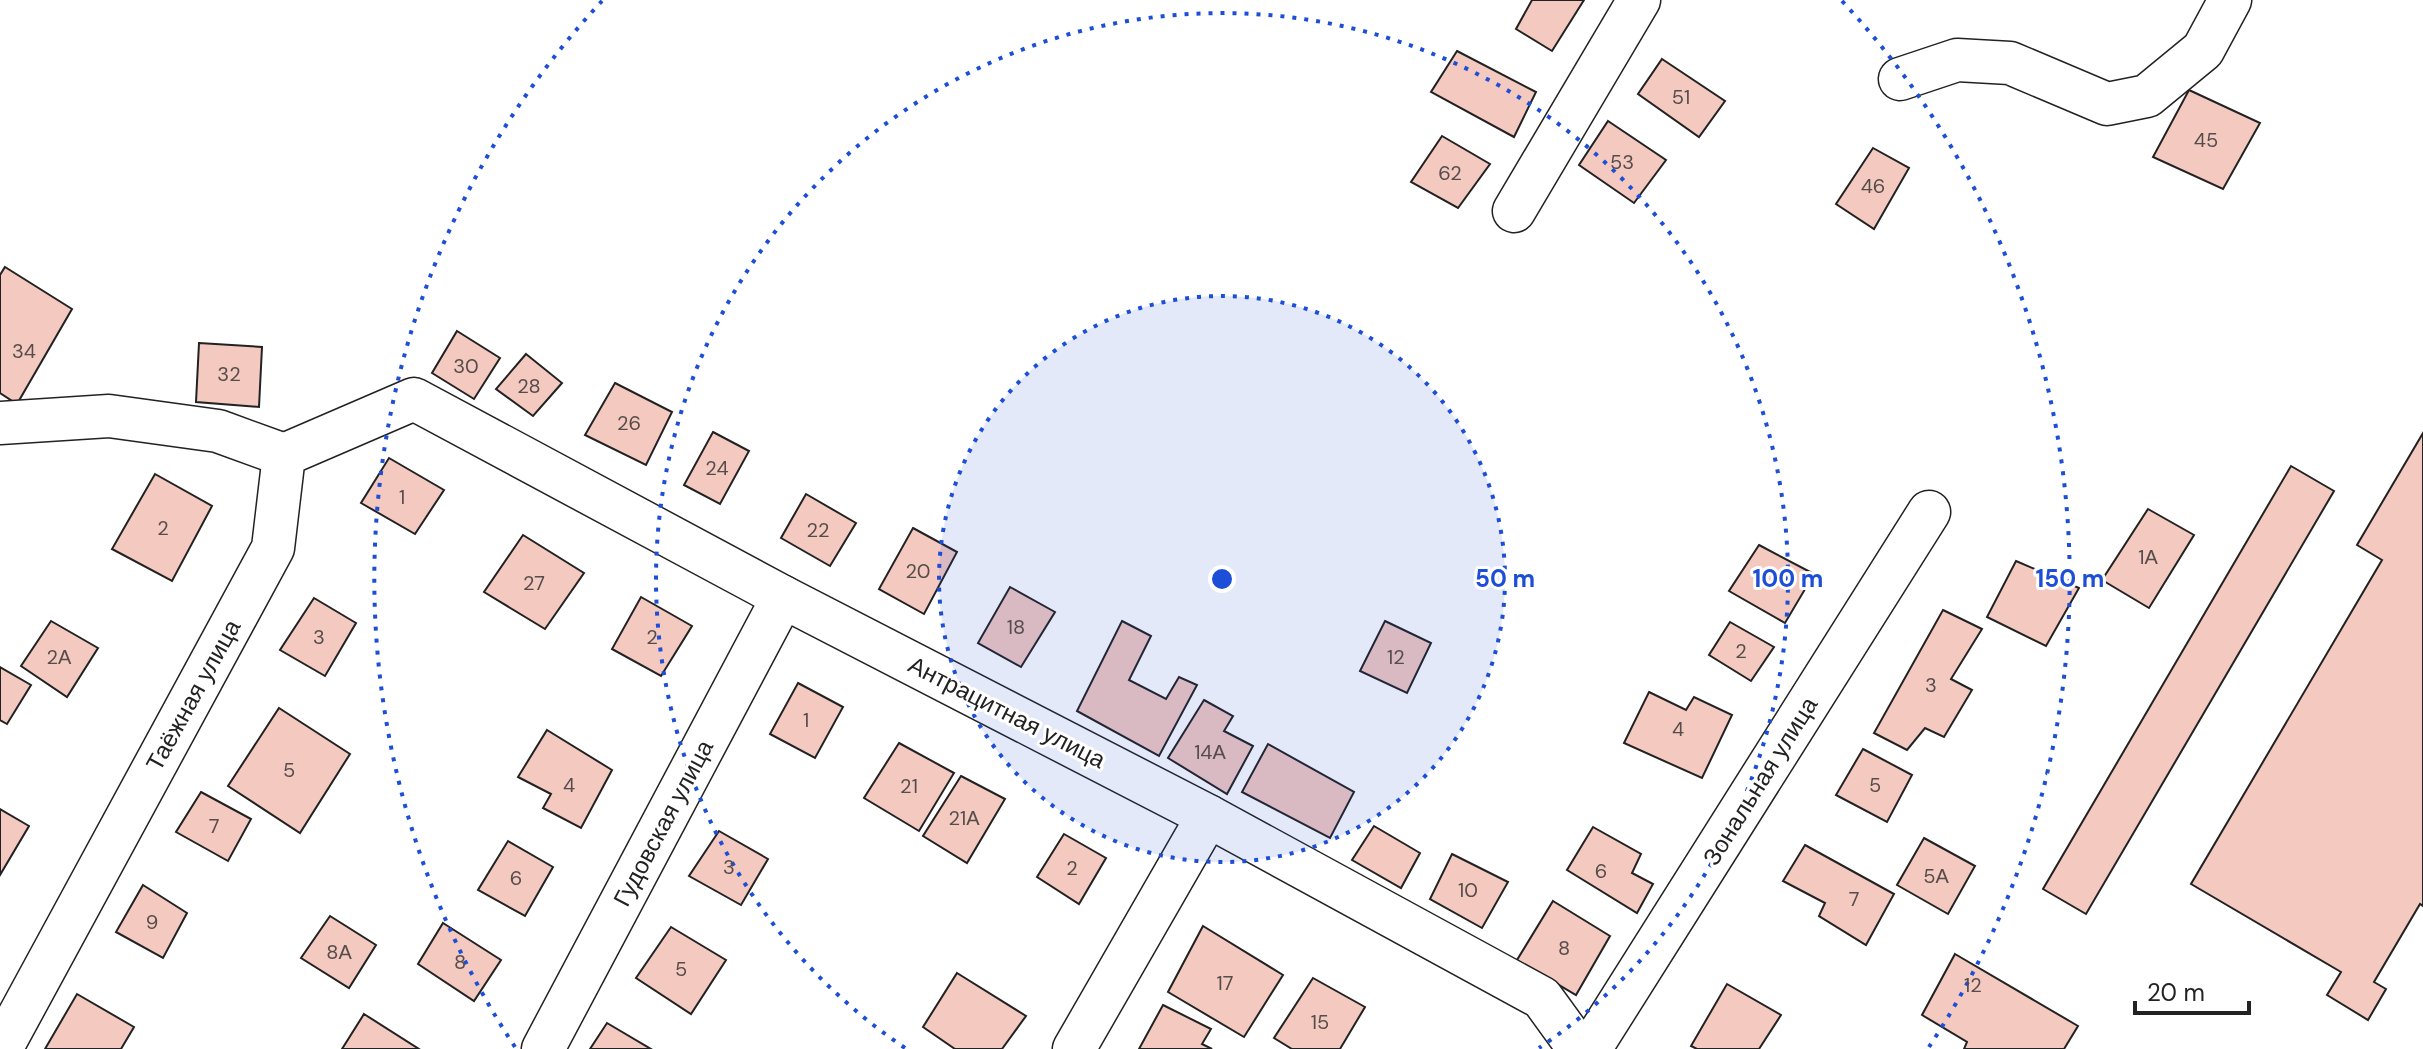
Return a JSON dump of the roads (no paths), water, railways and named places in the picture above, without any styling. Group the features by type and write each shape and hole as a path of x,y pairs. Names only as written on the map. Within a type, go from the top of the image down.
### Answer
{"street":[{"path":"1514,211 1639,0"},
{"path":"1900,79 1957,60 2010,63 2107,104 2147,96 2203,50 2230,0"},
{"name":"Антрацитная улица","path":"284,455 414,399 783,597 1208,816 1542,998 1579,1049"},
{"path":"0,423 109,416 218,431 284,455"},
{"name":"Таёжная улица","path":"1,1049 273,548 284,455"},
{"name":"Зональная улица","path":"1590,1049 1929,512"},
{"name":"Гудовская улица","path":"543,1049 783,597"},
{"path":"1074,1049 1208,816"}]}
